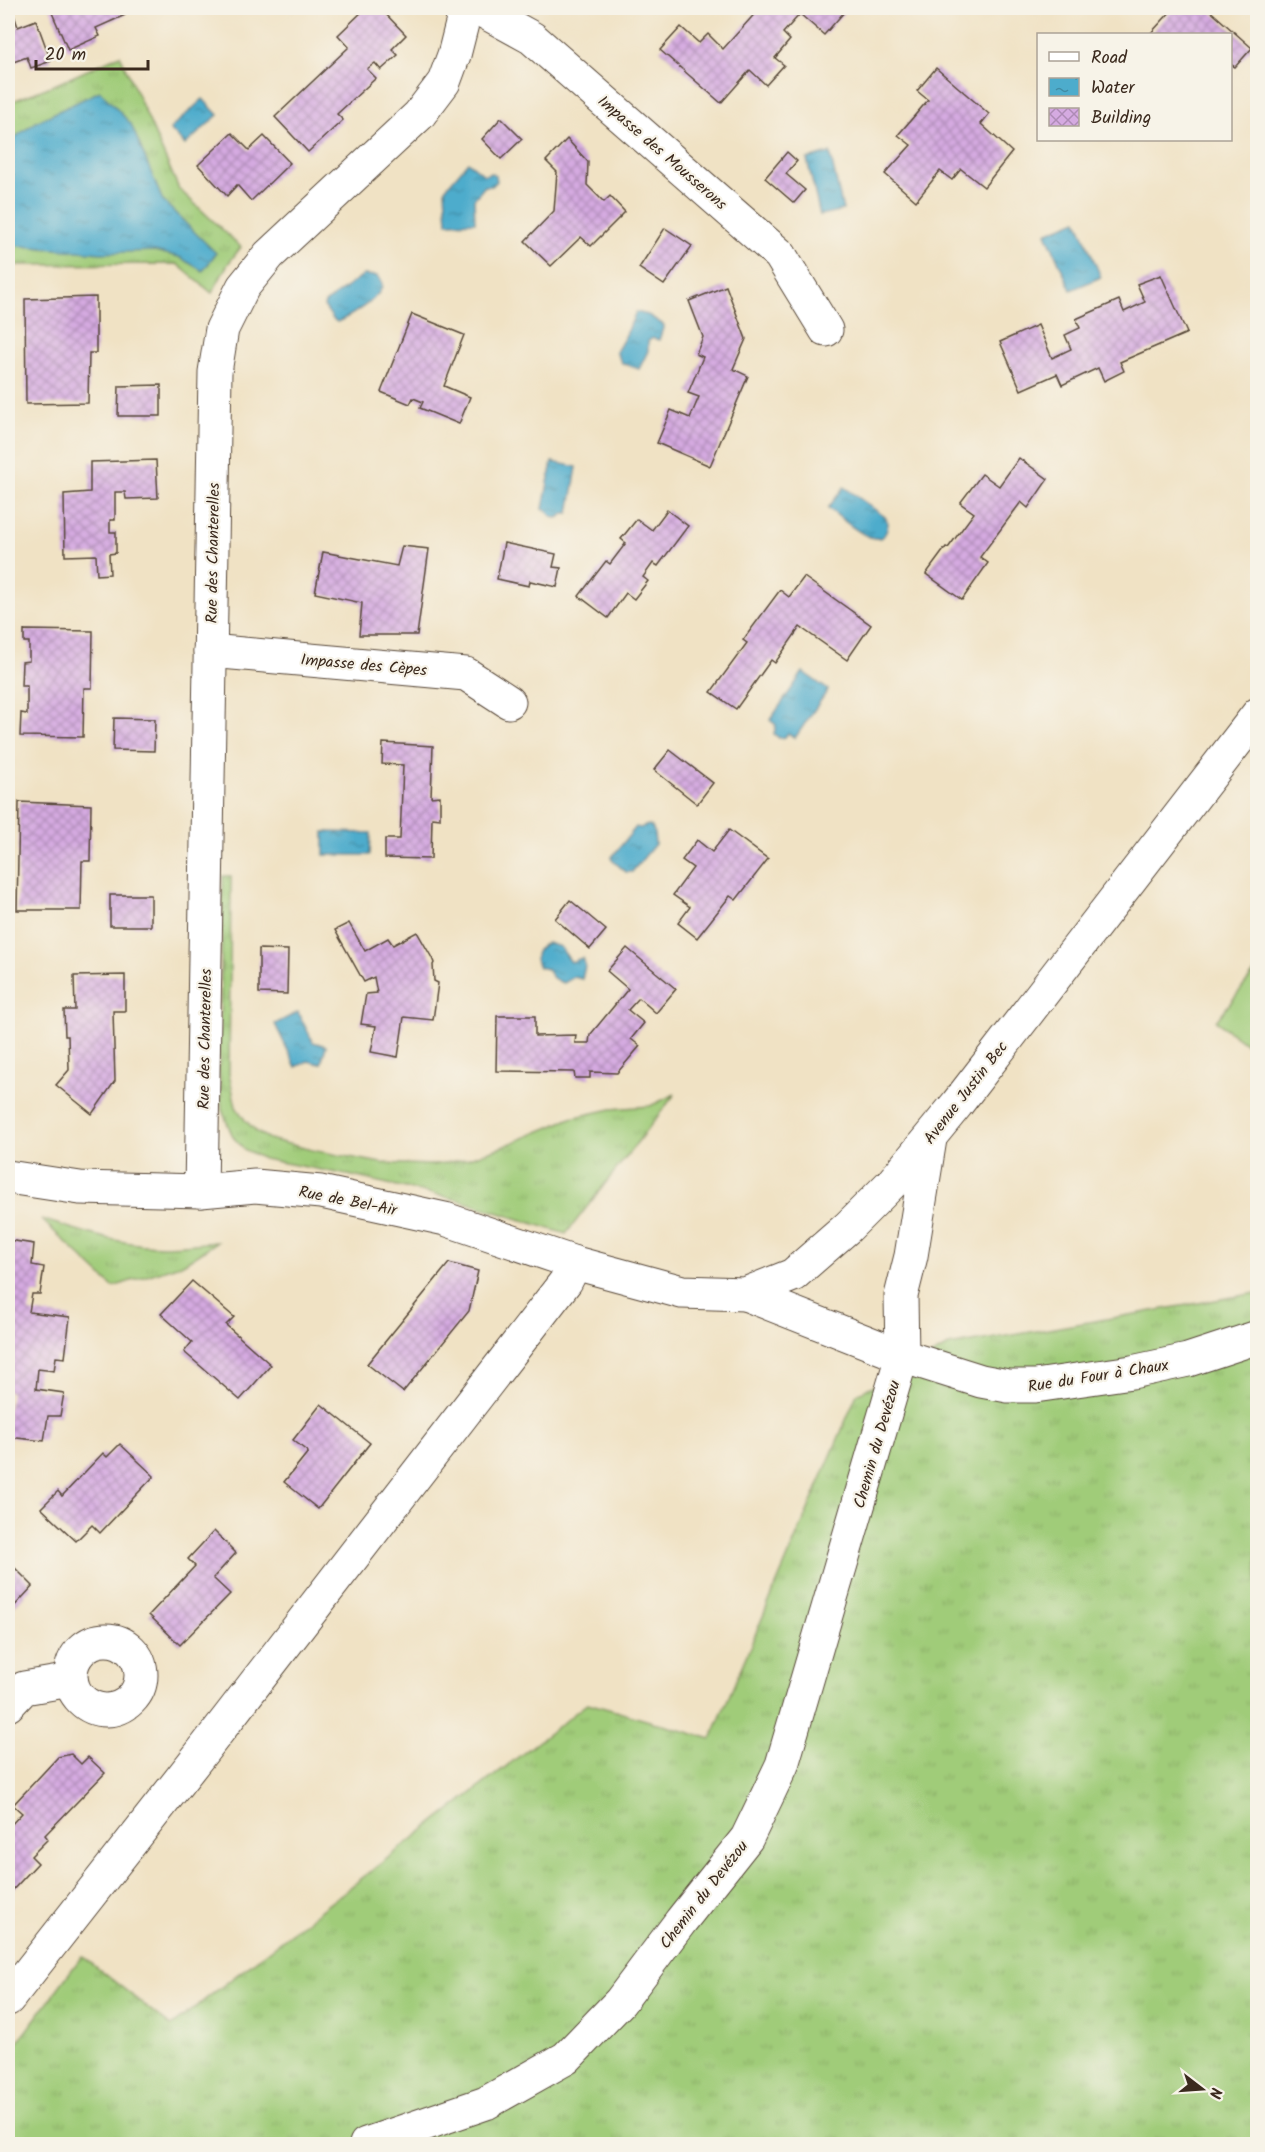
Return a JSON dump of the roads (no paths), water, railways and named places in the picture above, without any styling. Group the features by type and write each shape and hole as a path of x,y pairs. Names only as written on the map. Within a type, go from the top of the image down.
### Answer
{"street":[{"name":"Impasse des Mousserons","path":"467,8 481,10 532,39 780,255 826,330"},
{"name":"Rue des Chanterelles","path":"201,1191 215,372 222,329 243,287 269,255 426,106 444,82 467,8"},
{"name":"Impasse des Cèpes","path":"210,651 466,674 509,702"},
{"name":"Avenue Justin Bec","path":"575,1263 682,1292 745,1294 794,1275 848,1228 878,1198 930,1137 1257,714"},
{"path":"902,1356 901,1296 930,1137"},
{"name":"Rue de Bel-Air","path":"8,1177 80,1188 201,1191 255,1186 321,1192 445,1220 575,1263"},
{"path":"8,1999 566,1281 575,1263"},
{"name":"Rue du Four à Chaux","path":"745,1294 902,1356 981,1381 1008,1386 1035,1386 1132,1372 1188,1360 1257,1337"},
{"name":"Chemin du Devézou","path":"366,2145 486,2103 566,2058 620,2002 747,1838 782,1765 902,1356"},
{"path":"8,1704 24,1688 71,1680"}],"water":[{"path":"100,91 131,124 163,201 216,253 203,271 179,257 154,251 101,253 8,245 9,142 36,122"},
{"path":"203,99 218,115 185,145 170,129"},
{"path":"830,153 843,210 820,215 807,159"},
{"path":"468,162 484,175 492,173 496,176 497,181 492,186 485,186 474,199 475,222 447,223 445,189"},
{"path":"1077,220 1101,277 1071,290 1046,233"},
{"path":"363,275 377,276 382,284 381,290 364,306 337,322 324,306 325,303"},
{"path":"636,312 648,315 664,325 659,340 653,338 648,341 648,351 639,369 622,363 616,352"},
{"path":"552,462 577,467 569,513 564,513 557,518 543,509"},
{"path":"844,487 885,517 888,523 885,534 879,538 862,533 828,508"},
{"path":"803,672 828,690 795,738 788,733 785,737 779,738 774,734 776,725 770,720"},
{"path":"648,825 654,832 655,844 632,872 626,872 612,860 612,857 636,827"},
{"path":"324,832 371,833 370,855 324,855"},
{"path":"547,943 560,947 571,962 582,958 585,966 582,979 574,977 564,983 554,978 547,969 539,967 536,959 537,953"},
{"path":"298,1012 313,1042 326,1046 321,1064 308,1061 296,1067 275,1024"}]}
